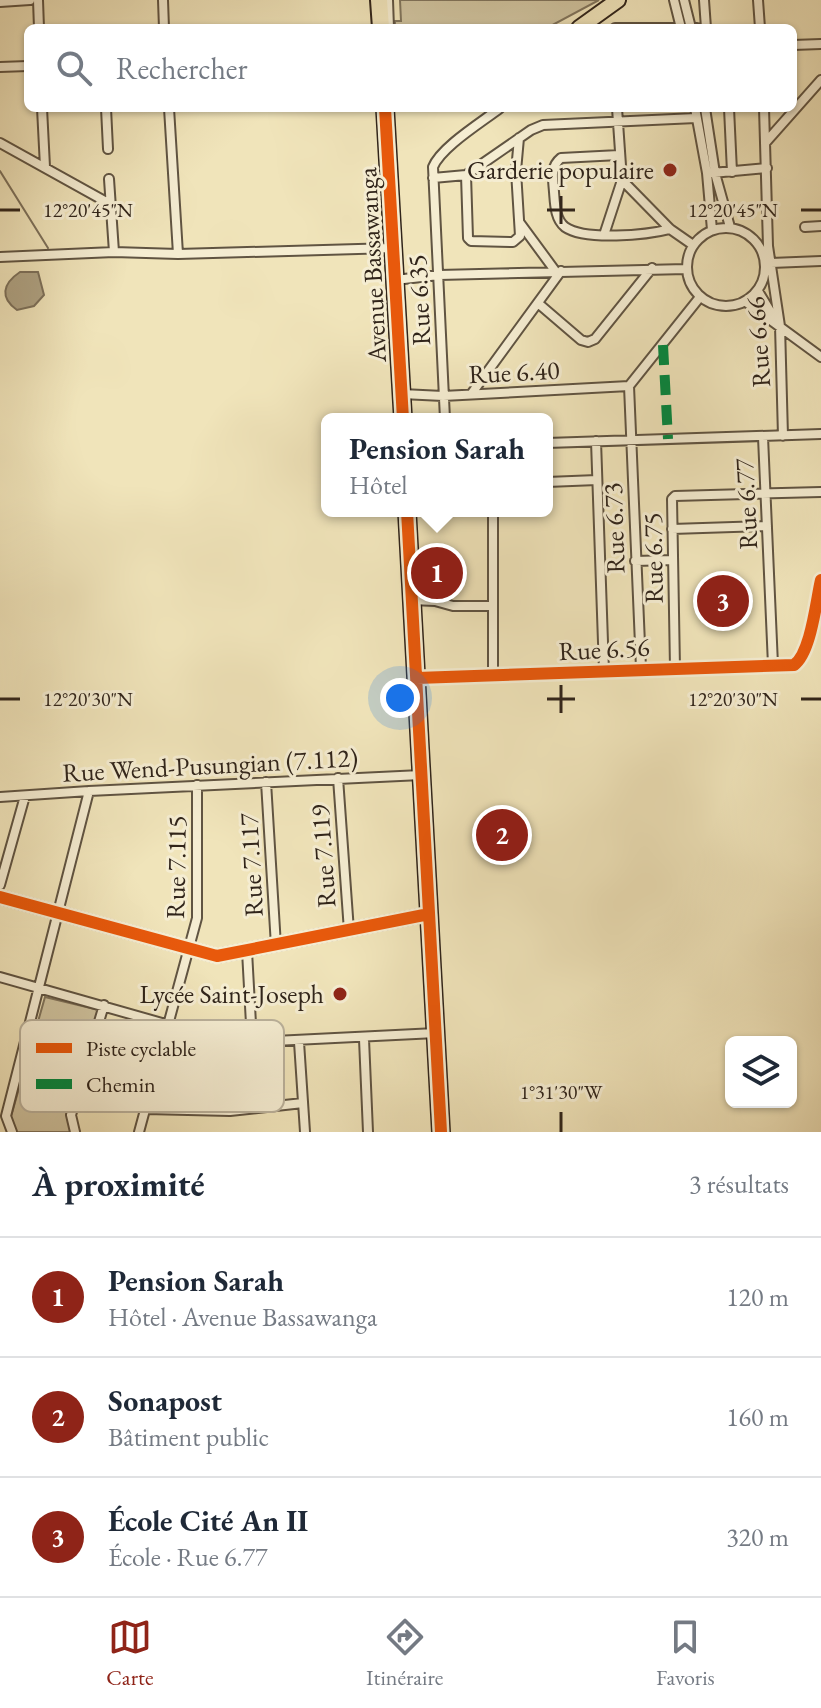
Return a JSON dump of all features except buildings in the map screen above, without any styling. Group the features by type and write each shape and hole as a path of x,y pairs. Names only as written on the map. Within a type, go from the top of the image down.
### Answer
{"highway":[{"path":"379,0 381,24"},
{"name":"Avenue Bassawanga","path":"385,112 403,413"},
{"path":"407,517 441,1132"}],"main road":[{"path":"585,24 615,2"}],"street":[{"path":"0,2 30,0"},
{"path":"38,0 39,24"},
{"path":"163,0 164,24"},
{"path":"388,0 389,24"},
{"path":"674,0 686,24"},
{"path":"684,0 687,24"},
{"path":"704,0 706,24"},
{"path":"758,0 760,24"},
{"path":"614,24 615,2"},
{"path":"797,45 821,44"},
{"path":"0,67 24,66"},
{"path":"797,103 821,80"},
{"path":"42,112 45,167"},
{"path":"106,112 108,149"},
{"path":"169,112 178,254"},
{"path":"495,112 436,160 433,178 466,175 543,125 673,121 695,113 730,227"},
{"path":"604,235 622,180 617,112"},
{"path":"673,112 673,121"},
{"path":"706,112 712,230"},
{"path":"729,112 732,172"},
{"name":"Rue 6.66","path":"764,112 768,246 779,325 783,436"},
{"path":"766,142 790,112"},
{"path":"466,175 471,241 513,242 520,236 516,171 519,138"},
{"path":"0,143 110,204"},
{"path":"619,155 561,158 553,170 558,219 574,231 604,235 622,236 670,229"},
{"path":"711,173 767,168"},
{"name":"Rue 6.35","path":"433,178 444,413"},
{"path":"109,179 114,252"},
{"path":"622,180 670,229 693,245"},
{"path":"519,222 558,271"},
{"path":"805,227 821,226"},
{"path":"730,227 752,238 761,249 765,274 758,291 746,302 724,307 700,297 693,289 686,269 693,245 712,230 730,227"},
{"path":"0,257 393,248"},
{"path":"771,263 821,261"},
{"path":"539,304 581,340 588,342 595,339 652,268"},
{"path":"395,280 439,275 686,269"},
{"path":"472,393 539,304 558,271"},
{"path":"758,291 779,325"},
{"path":"629,386 700,297"},
{"path":"746,302 821,357"},
{"name":"Rue 6.40","path":"402,394 443,396 629,386"},
{"name":"Rue 6.73","path":"629,386 641,668"},
{"path":"553,443 821,434"},
{"name":"Rue 6.77","path":"763,437 773,665"},
{"path":"596,441 604,671"},
{"path":"553,482 597,480"},
{"path":"766,495 821,492"},
{"name":"Rue 6.75","path":"675,668 672,499 675,496 766,495"},
{"path":"493,517 493,677"},
{"path":"672,529 767,526"},
{"path":"635,561 673,560"},
{"name":"Rue 6.56","path":"417,678 794,665 801,660 806,649 821,580"},
{"path":"412,600 453,606 492,606"},
{"name":"Rue Wend-Pusungian (7.112)","path":"0,797 422,775"},
{"name":"Rue 7.119","path":"338,778 349,931"},
{"name":"Rue 7.117","path":"266,782 276,946"},
{"name":"Rue 7.115","path":"170,1020 197,918 197,785"},
{"path":"30,1020 89,791"},
{"path":"0,885 25,796"},
{"path":"0,897 217,956 429,914"},
{"path":"247,951 251,1020"},
{"path":"0,977 153,1020"},
{"path":"100,1020 104,1005"},
{"path":"284,1042 436,1033"},
{"path":"364,1039 368,1132"},
{"path":"299,1042 305,1132"},
{"path":"12,1132 3,1117 20,1056"},
{"path":"284,1105 303,1103"},
{"path":"72,1112 75,1132"},
{"name":"Rue 7.115","path":"139,1132 145,1112"}],"shaded area":[{"path":"400,0 599,0 554,24 395,24 395,21 401,21"},
{"path":"20,272 38,272 44,295 34,306 17,310 8,301 5,291"},
{"path":"45,997 103,1011 100,1020 38,1020"},
{"path":"20,1085 20,1112 74,1112 80,1132 16,1132 10,1120"}],"waterway":[{"path":"0,171 48,248"}],"marked path":[{"path":"663,345 668,439"}],"cycle path":[{"path":"385,112 403,413"},
{"path":"407,517 441,1132"},
{"path":"417,678 794,665 809,638 821,580"},
{"path":"0,897 217,956 429,914"}],"place":[{"name":"Garderie populaire","path":"670,170"},
{"name":"Pension Sarah","path":"437,573"},
{"name":"École Cité An II","path":"723,601"},
{"name":"Sonapost","path":"502,835"},
{"name":"Lycée Saint-Joseph","path":"340,994"}]}
